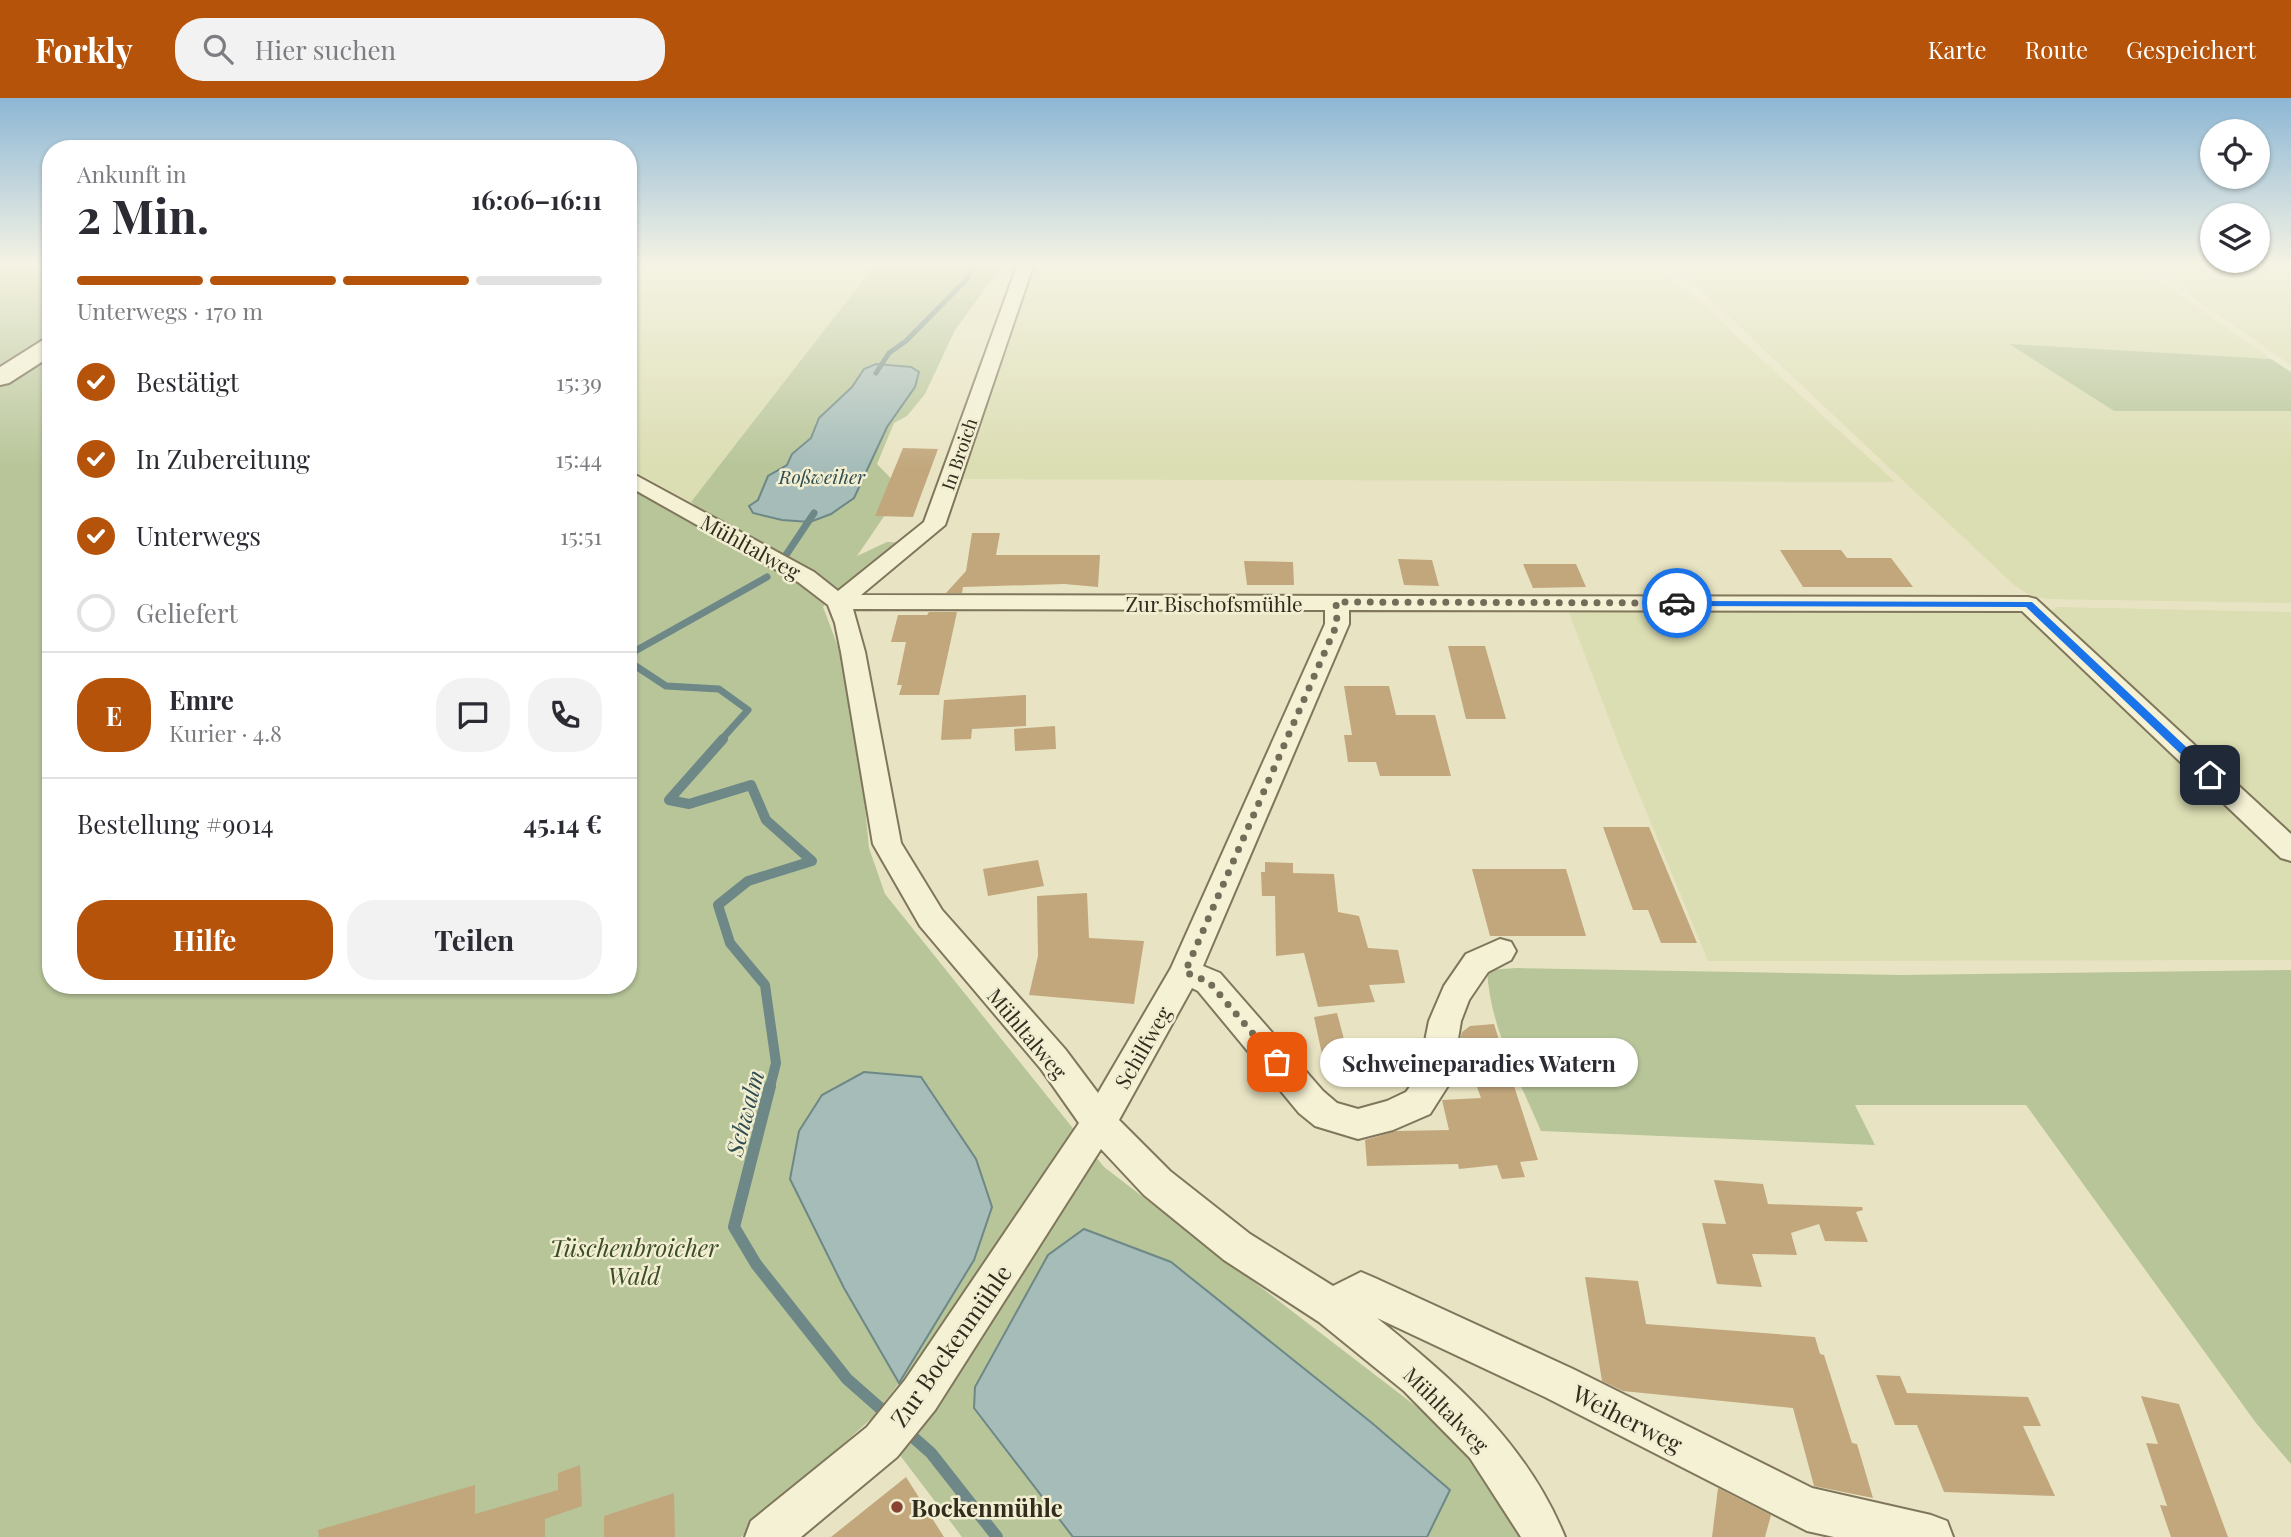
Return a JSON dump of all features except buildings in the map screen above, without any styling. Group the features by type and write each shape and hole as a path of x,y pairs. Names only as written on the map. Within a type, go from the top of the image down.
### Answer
{"main road":[{"path":"0,378 42,351"}],"street":[{"name":"In Broich","path":"838,602 934,524 1001,333"},
{"name":"Mühltalweg","path":"637,482 806,577 838,602 853,652 887,844 931,918 1053,1059 1099,1123 1157,1183 1237,1247 1333,1308 1418,1377 1485,1443 1534,1517 1543,1537"},
{"name":"Zur Bischofsmühle","path":"838,602 2028,604 2291,851"},
{"name":"Schilfweg","path":"1099,1123 1185,972 1337,624 1336,602"},
{"path":"1185,972 1209,982 1311,1101 1327,1115 1358,1124 1392,1115 1418,1103 1434,1081 1445,1021 1455,995 1477,962 1500,951"},
{"name":"Zur Bockenmühle","path":"767,1537 882,1442 920,1395 1099,1123"},
{"name":"Weiherweg","path":"1333,1308 1361,1291 1559,1383 1807,1509 1931,1537"}],"green space":[{"name":"Tüschenbroicher Wald","path":"0,333 42,333 42,994 637,994 637,480 690,510 695,505 691,502 822,333 954,333 925,394 907,416 894,423 877,464 902,490 857,556 887,542 908,543 846,592 833,592 823,607 853,686 869,848 885,894 1104,1167 1460,1440 1527,1537 962,1537 893,1446 919,1410 899,1383 873,1417 741,1537 0,1537"},
{"path":"637,333 822,333 691,502 637,473"},
{"path":"1007,333 1733,333 1895,482 956,479"},
{"path":"1746,333 2234,333 2271,359 2010,345 2114,411 2291,411 2291,603 2049,599 2031,596 2013,584"},
{"path":"2245,333 2291,333 2291,365"},
{"path":"2009,344 2271,359 2291,372 2291,411 2114,411"},
{"path":"2057,607 2291,612 2291,842 2049,612"},
{"path":"1568,610 2004,610 2026,614 2291,857 2291,960 1708,961 1620,748"},
{"path":"1517,968 1899,975 2291,970 2291,1464 2256,1423 2026,1105 1855,1105 1875,1145 1541,1131 1507,1053 1489,991 1487,970"}],"water":[{"name":"Roßweiher","path":"876,364 911,367 919,372 915,387 887,427 854,498 831,514 810,522 782,520 753,513 749,506 758,500 768,476 787,465 792,454 811,438 819,418 852,387 864,369"},
{"path":"864,1072 921,1077 976,1159 992,1207 974,1260 899,1383 844,1288 790,1179 799,1131 822,1095"},
{"path":"1084,1229 1171,1262 1372,1423 1450,1490 1427,1537 1073,1537 974,1408 975,1387 1048,1255"}],"waterway":[{"path":"876,373 889,353 914,333"},
{"path":"784,558 814,513"},
{"path":"637,650 767,577"},
{"name":"Schwalm","path":"637,667 666,686 719,689 748,710 721,740"},
{"name":"Schwalm","path":"723,739 669,800 689,804 751,785 766,820 812,861 748,881 718,905 730,943 765,985 776,1063 770,1087"},
{"name":"Schwalm","path":"770,1086 734,1227 756,1264 847,1379 889,1416"},
{"name":"Schwalm","path":"905,1430 931,1453 997,1537"}],"way so far":[{"path":"1277,1062 1209,982 1185,972 1337,624 1336,602 1677,603"}],"place":[{"name":"Schweineparadies Watern","path":"1277,1062"},
{"name":"Bockenmühle","path":"897,1507"}],"route":[{"path":"1677,603 2028,604 2210,775"}]}
